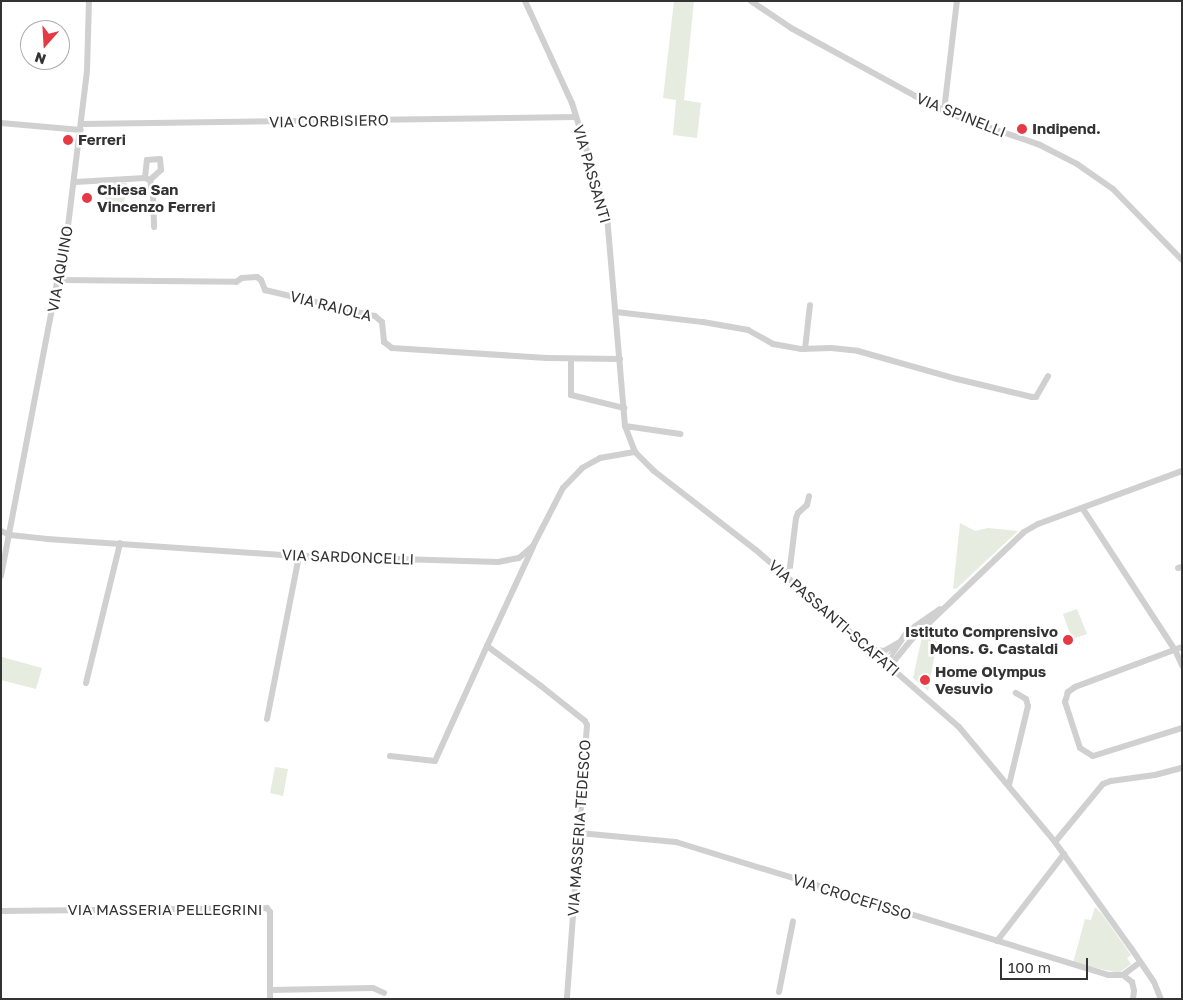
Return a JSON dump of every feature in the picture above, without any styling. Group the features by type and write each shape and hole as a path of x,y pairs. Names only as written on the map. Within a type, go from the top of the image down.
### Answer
{"street":[{"name":"VIA AQUINO","path":"1,576 59,280 75,182 87,71 89,1"},
{"name":"VIA PASSANTI","path":"525,1 576,117 607,216 622,388"},
{"name":"VIA SPINELLI","path":"751,1 791,28 944,111 1040,145 1077,164 1113,189 1182,260"},
{"path":"944,111 957,1"},
{"name":"VIA CORBISIERO","path":"1,123 81,127 576,117"},
{"path":"75,182 147,179 153,195 154,227"},
{"name":"VIA RAIOLA","path":"59,280 236,282 242,278 257,276 265,290 375,316 382,322 384,342 392,348 571,359 620,359"},
{"path":"805,348 810,305"},
{"path":"616,312 703,322 748,330 773,344 858,351 957,380 1032,397 1036,397 1048,376"},
{"path":"571,359 571,395 624,408"},
{"name":"VIA PASSANTI-SCAFATI","path":"622,388 625,426 636,452 654,471 731,530 785,575 959,727 1009,785 1064,854 1154,982 1161,999"},
{"path":"625,426 680,434"},
{"path":"390,756 435,761 487,646 563,488 582,468 600,458 636,452"},
{"path":"889,665 947,604 1024,532 1038,524 1182,471"},
{"path":"785,575 790,567 796,518 798,512 807,505 809,496"},
{"path":"1083,509 1179,648 1182,664"},
{"name":"VIA SARDONCELLI","path":"1,531 10,535 47,539 299,556 498,562 518,558 534,546"},
{"path":"86,683 120,543"},
{"path":"267,719 299,556"},
{"path":"889,665 899,643 911,628 947,604"},
{"path":"870,649 884,651 899,643"},
{"name":"VIA MASSERIA TEDESCO","path":"487,646 585,721 587,729 567,999"},
{"path":"1179,648 1072,688 1066,695 1065,702 1080,748 1093,756 1182,728"},
{"path":"1009,785 1028,706 1026,699 1016,694"},
{"path":"1055,842 1103,784 1182,768"},
{"name":"VIA CROCEFISSO","path":"579,833 676,842 1108,975 1123,976"},
{"path":"997,941 1064,854"},
{"name":"VIA MASSERIA PELLEGRINI","path":"1,911 267,908 270,912 270,999"},
{"path":"779,992 793,921"},
{"path":"1132,999 1134,991 1132,982 1123,976 1140,962"},
{"path":"270,990 373,988 384,993"}],"shaded area":[{"path":"674,1 694,1 684,100 701,103 697,138 673,135 676,100 663,98"},
{"path":"108,182 127,183 123,210 104,207"},
{"path":"960,523 975,531 988,528 1018,531 957,588 953,589"},
{"path":"1077,609 1087,634 1072,639 1063,614"},
{"path":"922,637 937,642 928,691 913,678"},
{"path":"2,657 42,668 36,689 1,680"},
{"path":"275,767 288,769 283,796 270,793"},
{"path":"1095,907 1131,955 1127,958 1131,964 1119,973 1073,963 1085,919 1091,920"}],"place":[{"name":"Indipend.","path":"1022,129"},
{"name":"Ferreri","path":"68,140"},
{"name":"Chiesa San Vincenzo Ferreri","path":"87,198"},
{"name":"Istituto Comprensivo Mons. G. Castaldi","path":"1068,640"},
{"name":"Home Olympus Vesuvio","path":"925,680"}]}
